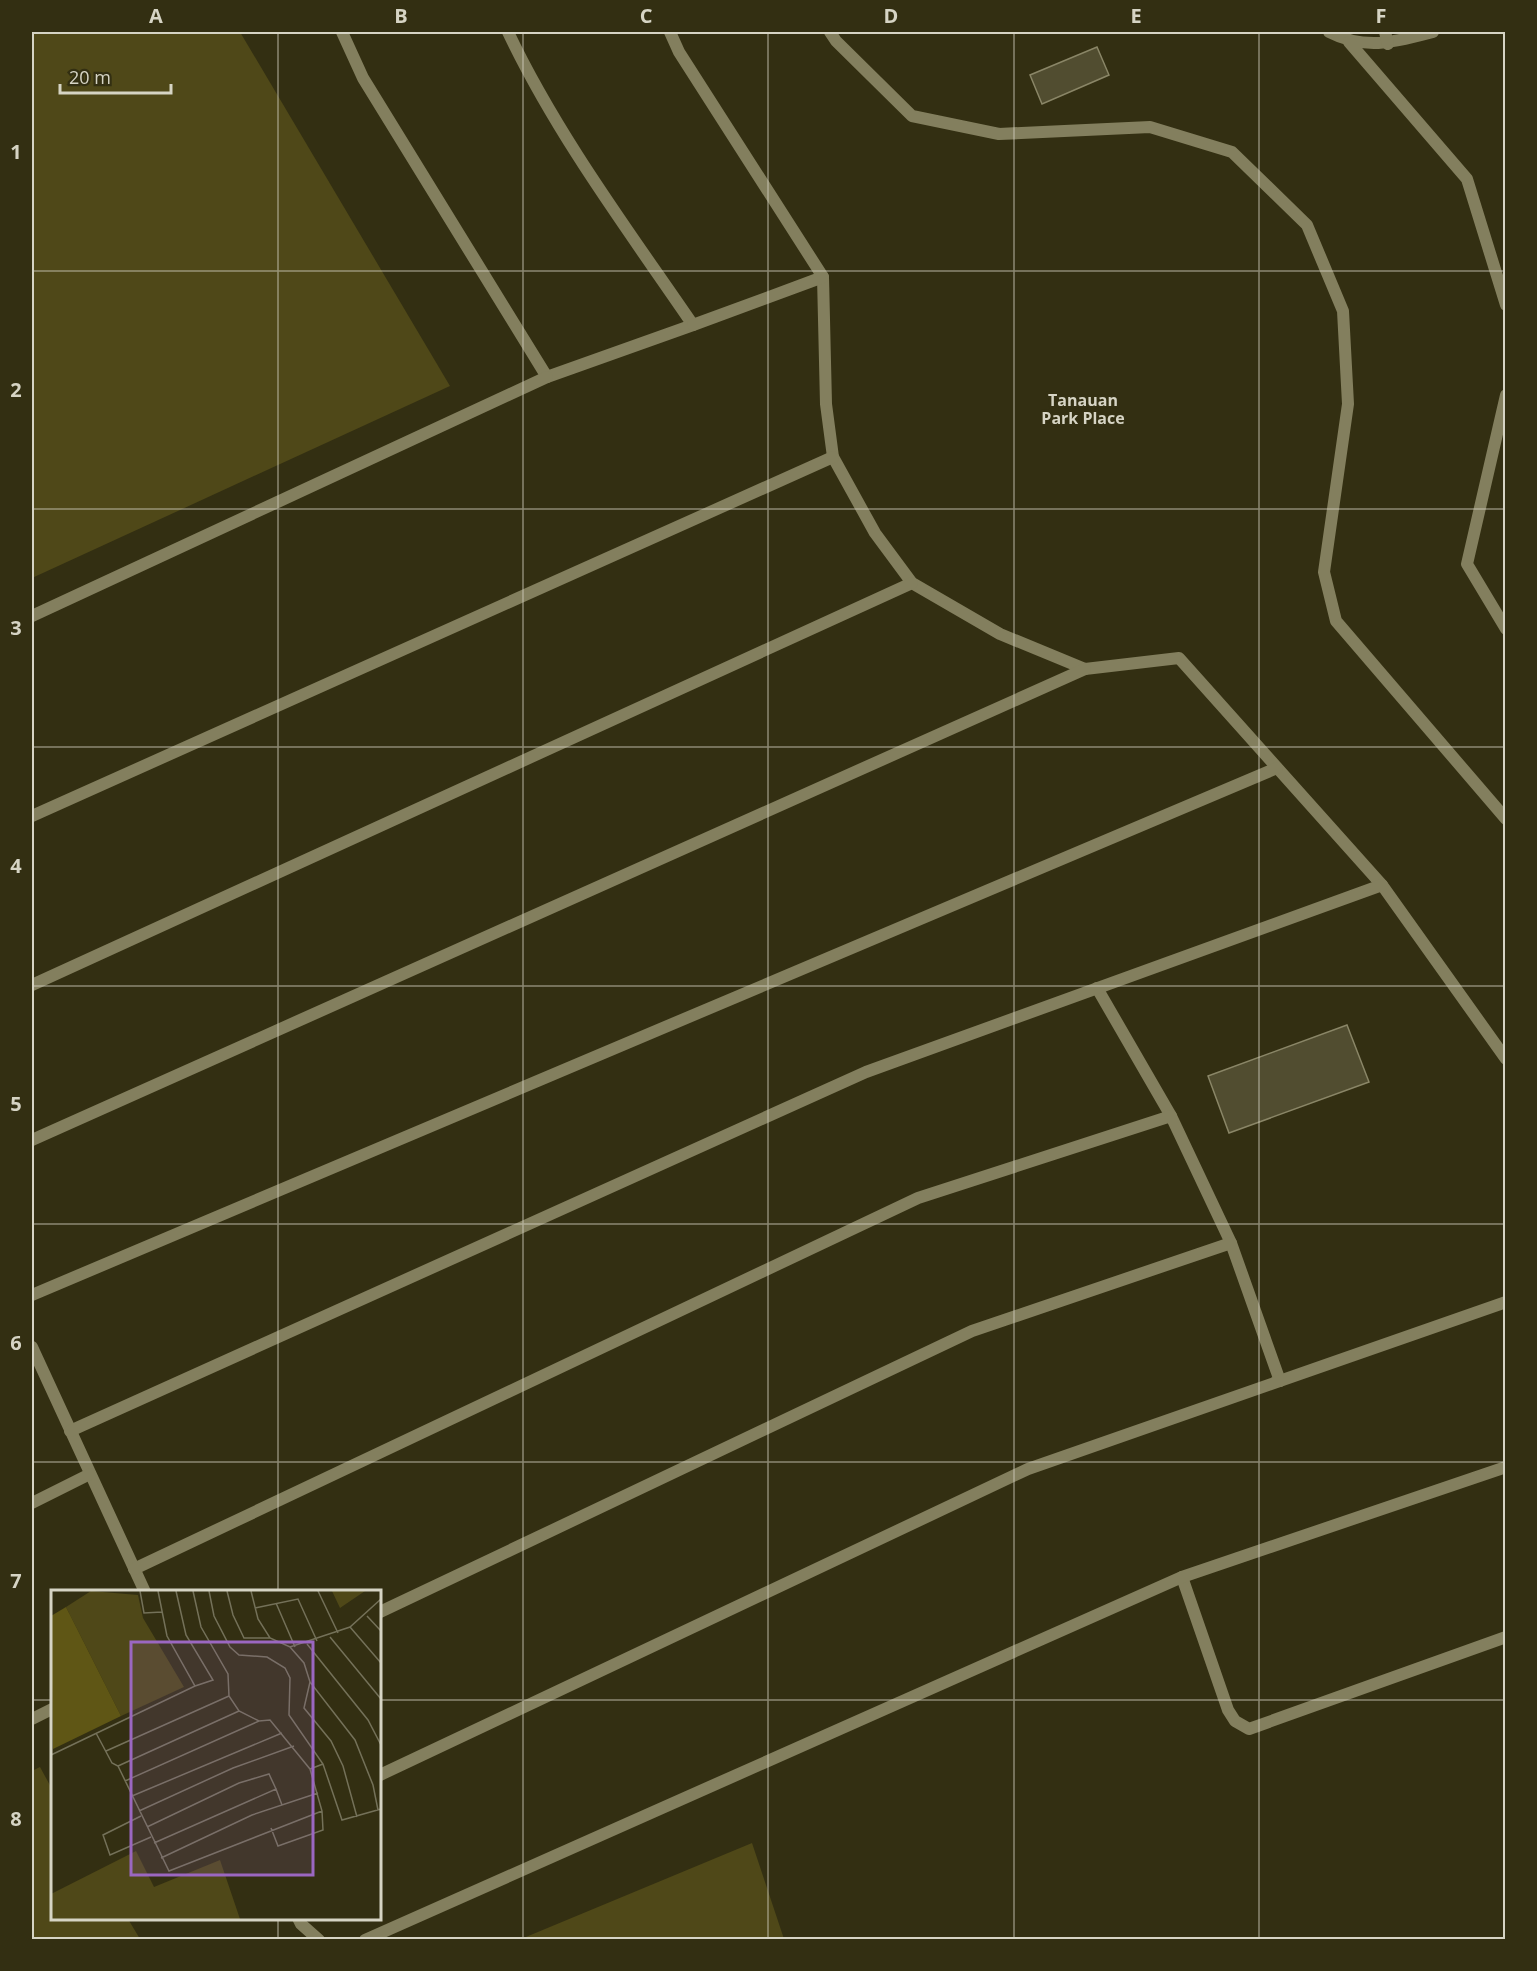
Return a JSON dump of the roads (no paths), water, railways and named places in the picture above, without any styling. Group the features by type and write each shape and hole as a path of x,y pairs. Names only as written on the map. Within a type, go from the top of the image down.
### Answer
{"street":[{"path":"342,32 363,78 547,377"},
{"path":"508,32 529,76 624,225 693,325"},
{"path":"670,32 679,52 824,277 826,404 832,457 875,533 912,583 1000,634 1085,669"},
{"path":"830,32 836,41 912,116 999,134 1150,127 1232,152 1307,225 1343,311 1348,404 1324,572 1336,621 1506,819"},
{"path":"1329,32 1349,42 1467,179 1506,305"},
{"path":"1349,42 1433,32"},
{"path":"32,616 547,377 824,277"},
{"path":"1506,395 1467,564 1506,629"},
{"path":"32,816 832,457"},
{"path":"32,985 912,583"},
{"path":"32,1140 1085,669 1179,658 1382,885 1506,1059"},
{"path":"32,1295 1277,768"},
{"path":"70,1431 866,1072 1382,885"},
{"path":"1097,988 1171,1116 1231,1243 1280,1381"},
{"path":"134,1569 918,1198 1171,1116"},
{"path":"381,1612 972,1331 1231,1243"},
{"path":"381,1775 1028,1469 1506,1302"},
{"path":"32,1347 144,1590"},
{"path":"365,1940 1182,1577 1506,1467"},
{"path":"32,1503 90,1474"},
{"path":"1182,1577 1228,1710 1235,1721 1249,1728 1506,1636"},
{"path":"32,1719 51,1709"},
{"path":"299,1920 319,1940"}],"district":[{"name":"Tanauan Park Place","path":"1083,409"}]}
